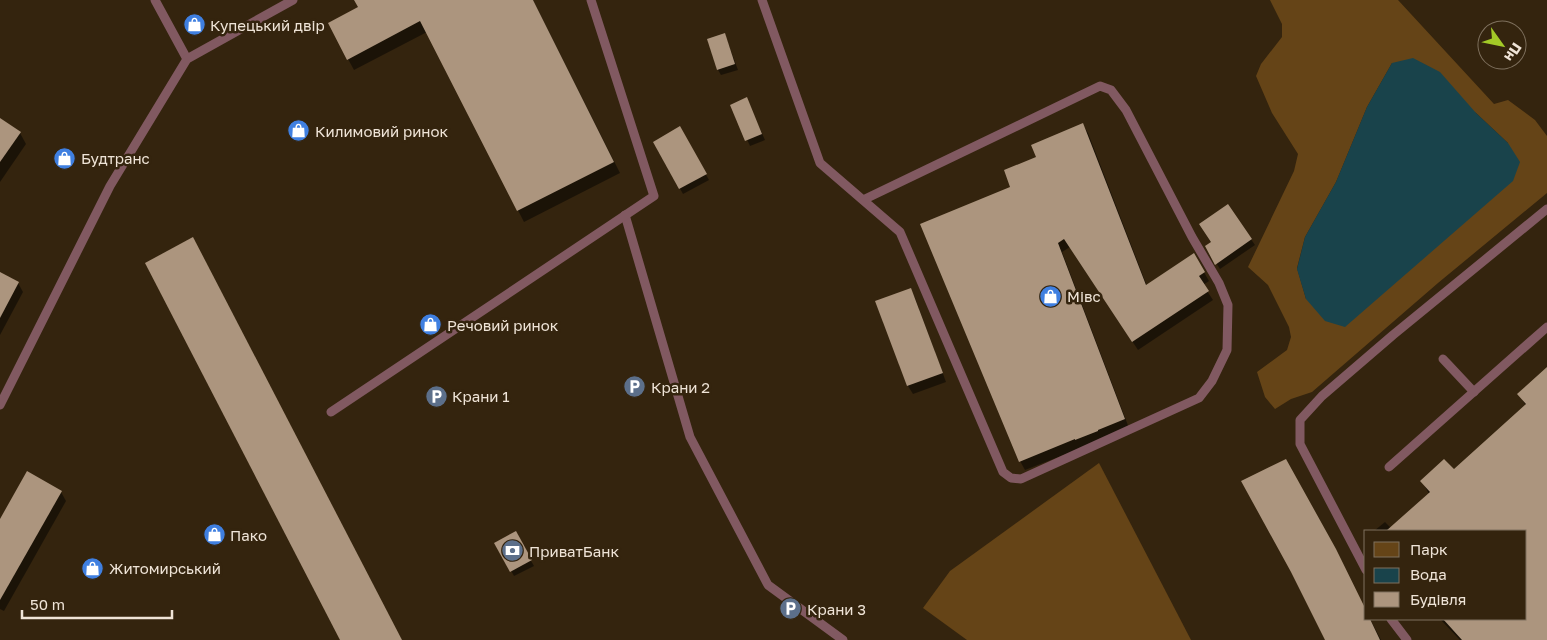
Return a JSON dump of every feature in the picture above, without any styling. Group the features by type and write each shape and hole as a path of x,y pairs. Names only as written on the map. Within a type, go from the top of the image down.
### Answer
{"lane":[{"path":"155,0 187,59"},
{"path":"0,405 110,186 187,59 293,0"},
{"path":"331,412 654,196 591,0"},
{"path":"762,0 820,163 900,232 1003,472 1010,478 1021,479 1199,398 1212,381 1227,350 1228,305 1219,283 1192,237 1126,110 1111,90 1100,86 863,200"},
{"path":"1364,566 1300,444 1300,420 1322,396 1393,335 1546,212"},
{"path":"625,215 690,437 768,585 843,640"},
{"path":"1389,467 1547,327"},
{"path":"1442,359 1474,392"},
{"path":"1392,620 1407,640"}],"green space":[{"path":"1270,0 1398,0 1494,104 1508,100 1535,120 1547,136 1547,193 1438,283 1312,392 1291,399 1275,409 1265,397 1257,372 1287,350 1291,337 1289,327 1268,285 1248,267 1294,171 1298,154 1272,113 1256,76 1261,64 1282,37 1282,24","holes":["1392,63 1476,113 1508,143 1306,299 1297,268 1305,237 1336,182 1367,107"]},
{"path":"1099,463 1191,640 967,640 923,608 950,571"}],"water":[{"path":"1413,58 1440,72 1476,113 1508,143 1520,162 1513,181 1345,327 1325,321 1306,299 1297,269 1305,237 1336,182 1367,107 1392,63"}],"building":[{"path":"354,0 533,0 614,162 517,211 420,21 347,60 328,23 358,7"},
{"path":"725,33 735,64 717,70 707,39"},
{"path":"747,97 762,134 745,141 730,105"},
{"path":"0,118 21,132 0,162"},
{"name":"Мівс","path":"1083,123 1146,285 1194,253 1205,272 1199,276 1209,291 1132,342 1064,239 1058,243 1125,419 1019,462 920,224 1010,187 1004,170 1036,157 1031,145"},
{"path":"680,126 707,174 679,189 653,142"},
{"path":"1228,204 1252,239 1215,265 1205,246 1211,242 1199,224"},
{"path":"193,237 402,640 340,640 145,263"},
{"path":"0,272 19,282 0,318"},
{"path":"911,288 943,373 907,386 875,301"},
{"path":"1547,367 1547,640 1462,640 1444,620 1527,620 1527,530 1387,530 1430,492 1420,481 1444,459 1454,469 1526,404 1517,394"},
{"path":"1286,459 1336,549 1364,606 1364,620 1370,620 1380,640 1325,640 1291,572 1241,481"},
{"path":"27,471 62,491 0,600 0,519"},
{"path":"516,531 532,560 510,572 494,543"}],"place":[{"name":"Купецький двір","path":"194,25"},
{"name":"Килимовий ринок","path":"299,131"},
{"name":"Будтранс","path":"65,158"},
{"name":"Мівс","path":"1051,296"},
{"name":"Речовий ринок","path":"431,325"},
{"name":"Крани 2","path":"635,387"},
{"name":"Крани 1","path":"436,396"},
{"name":"Пако","path":"214,535"},
{"name":"ПриватБанк","path":"513,551"},
{"name":"Житомирський","path":"93,568"},
{"name":"Крани 3","path":"791,609"}]}
